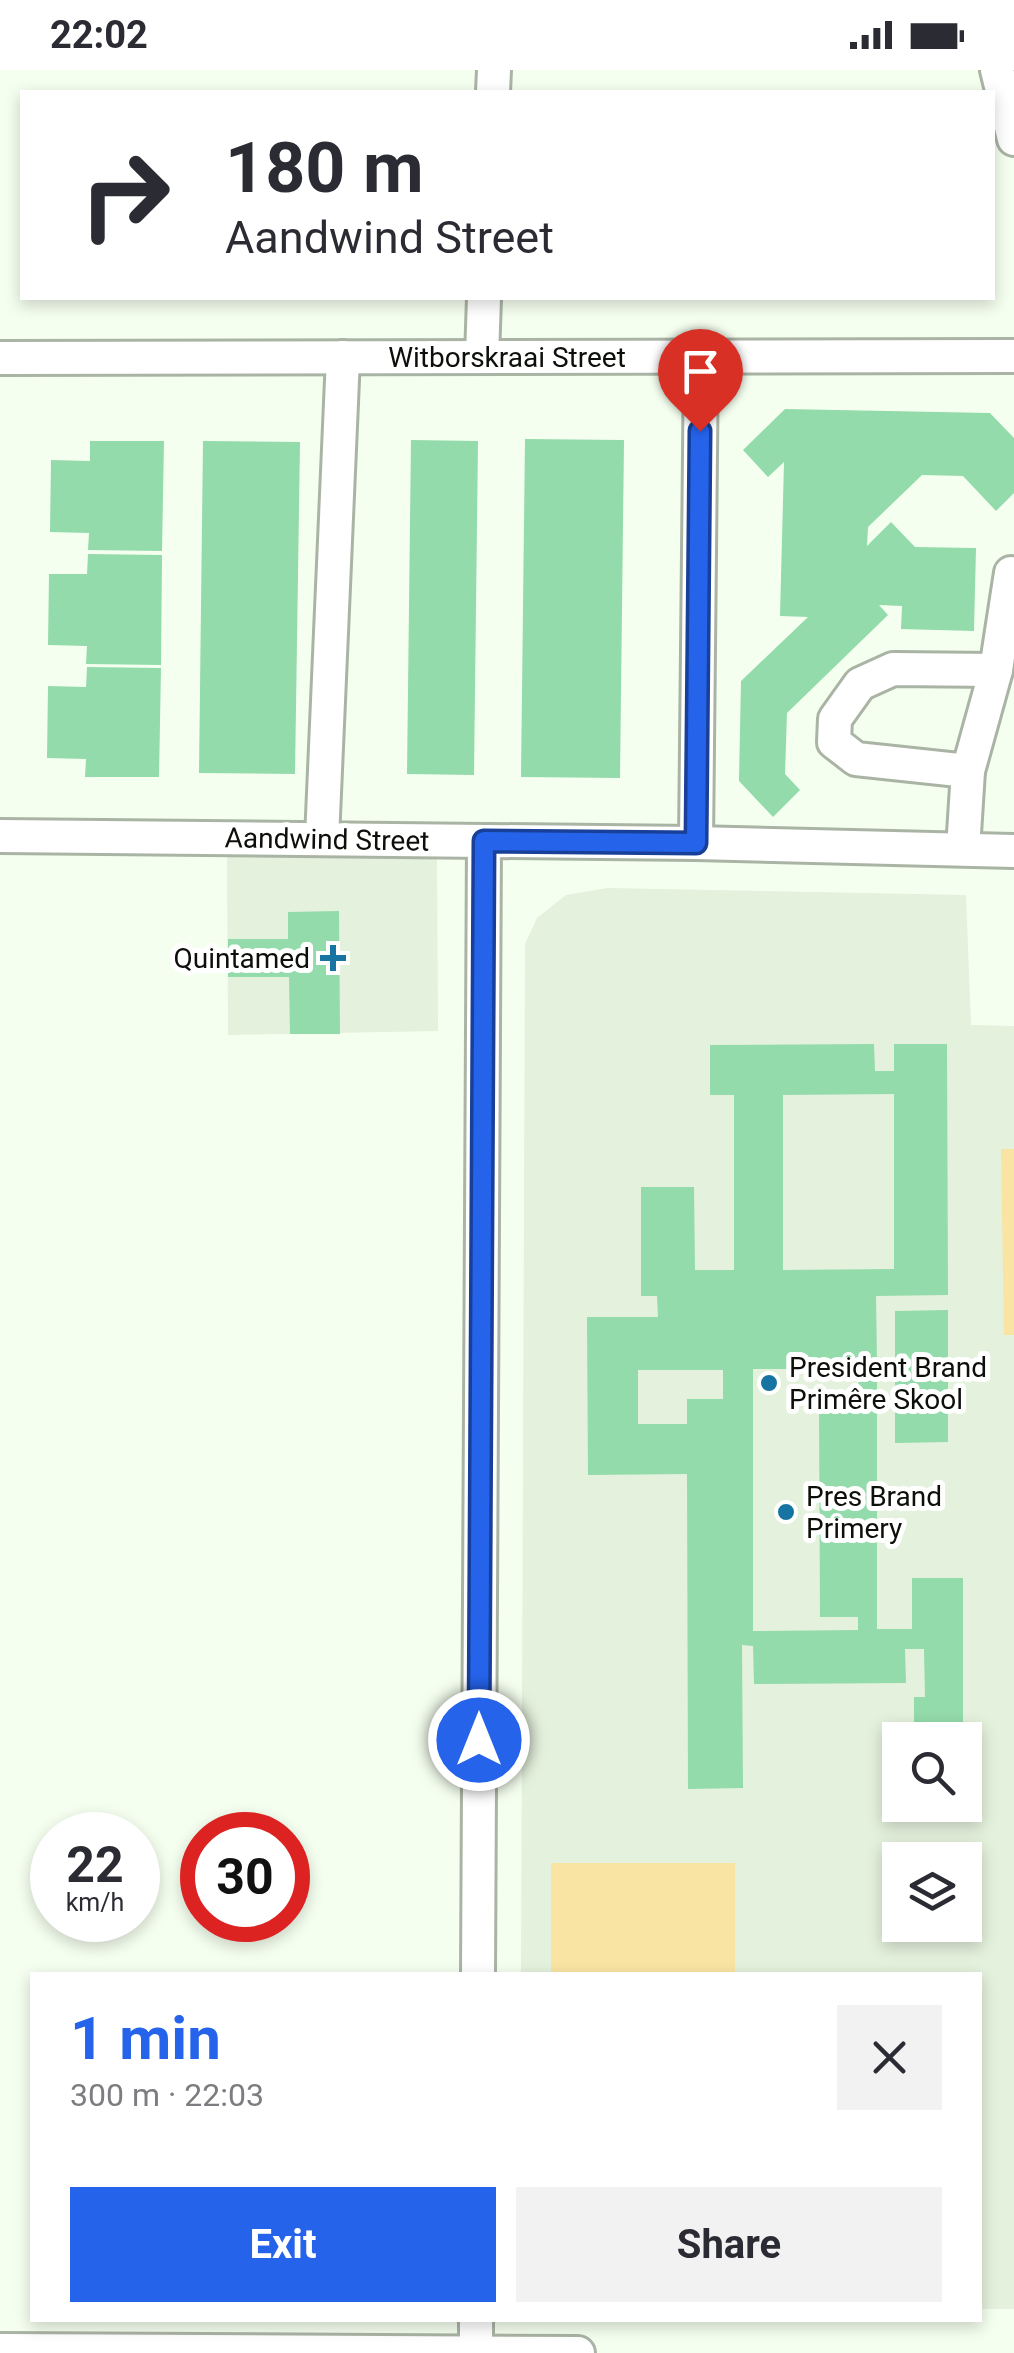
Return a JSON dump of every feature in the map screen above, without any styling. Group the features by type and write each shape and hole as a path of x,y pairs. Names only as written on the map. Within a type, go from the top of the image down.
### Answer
{"street":[{"path":"997,70 1014,140"},
{"path":"482,357 484,300"},
{"path":"696,843 701,356"},
{"name":"Witborskraai Street","path":"0,358 1014,356"},
{"path":"322,839 342,357"},
{"path":"964,849 968,772 996,670 1011,573"},
{"path":"968,772 856,759 834,742 835,719 860,684 893,669 996,670"},
{"name":"Aandwind Street","path":"0,836 1014,850"},
{"path":"478,1972 484,841"},
{"path":"476,2322 476,2352"},
{"path":"0,2350 578,2353"}],"shaded area":[{"name":"Quintamed","path":"437,851 438,1031 228,1035 227,852"},
{"name":"President Brand Primêre Skool","path":"607,888 966,895 971,1025 1014,1026 1014,2309 982,2309 982,1972 521,1972 525,944 537,918 566,895"},
{"path":"1001,1149 1014,1149 1014,1335 1004,1335"},
{"path":"551,1863 735,1863 735,1972 551,1972"}],"building":[{"path":"785,409 990,413 1014,438 1014,493 996,511 963,476 922,475 868,527 867,546 891,522 915,547 976,548 974,631 901,629 902,606 879,605 888,615 787,713 785,774 800,790 773,817 739,781 741,681 808,617 780,616 784,462 768,477 743,450"},
{"path":"525,439 624,440 620,778 521,777"},
{"path":"411,440 478,441 474,775 407,774"},
{"path":"90,441 164,441 162,551 88,550 89,533 50,532 51,460 90,461"},
{"path":"203,441 300,442 295,774 199,773"},
{"path":"88,554 162,555 161,665 86,664 87,646 48,645 49,574 87,574"},
{"path":"87,667 161,668 159,777 85,777 86,759 47,758 48,686 86,687"},
{"path":"339,911 340,1034 290,1034 289,977 228,977 228,939 288,939 288,912"},
{"path":"874,1044 875,1071 894,1071 894,1044 947,1044 948,1295 876,1296 877,1361 895,1361 895,1311 948,1310 948,1442 895,1443 895,1379 877,1379 877,1629 912,1629 912,1578 963,1578 963,1722 914,1722 914,1697 925,1697 924,1649 905,1649 906,1683 754,1684 753,1646 742,1645 743,1788 688,1789 687,1474 588,1475 587,1317 658,1317 657,1296 641,1296 641,1187 694,1187 695,1270 734,1270 734,1095 710,1095 710,1045","holes":["894,1094 894,1269 783,1270 783,1095","753,1369 858,1369 859,1406 819,1406 820,1617 858,1617 858,1630 753,1631","638,1370 723,1370 723,1399 687,1399 687,1424 638,1424"]}],"place":[{"name":"Quintamed","path":"333,958"},
{"name":"President Brand Primêre Skool","path":"769,1383"},
{"name":"Pres Brand Primery","path":"786,1512"}],"route":[{"path":"479,1740 484,841 696,843 700,431"}]}
